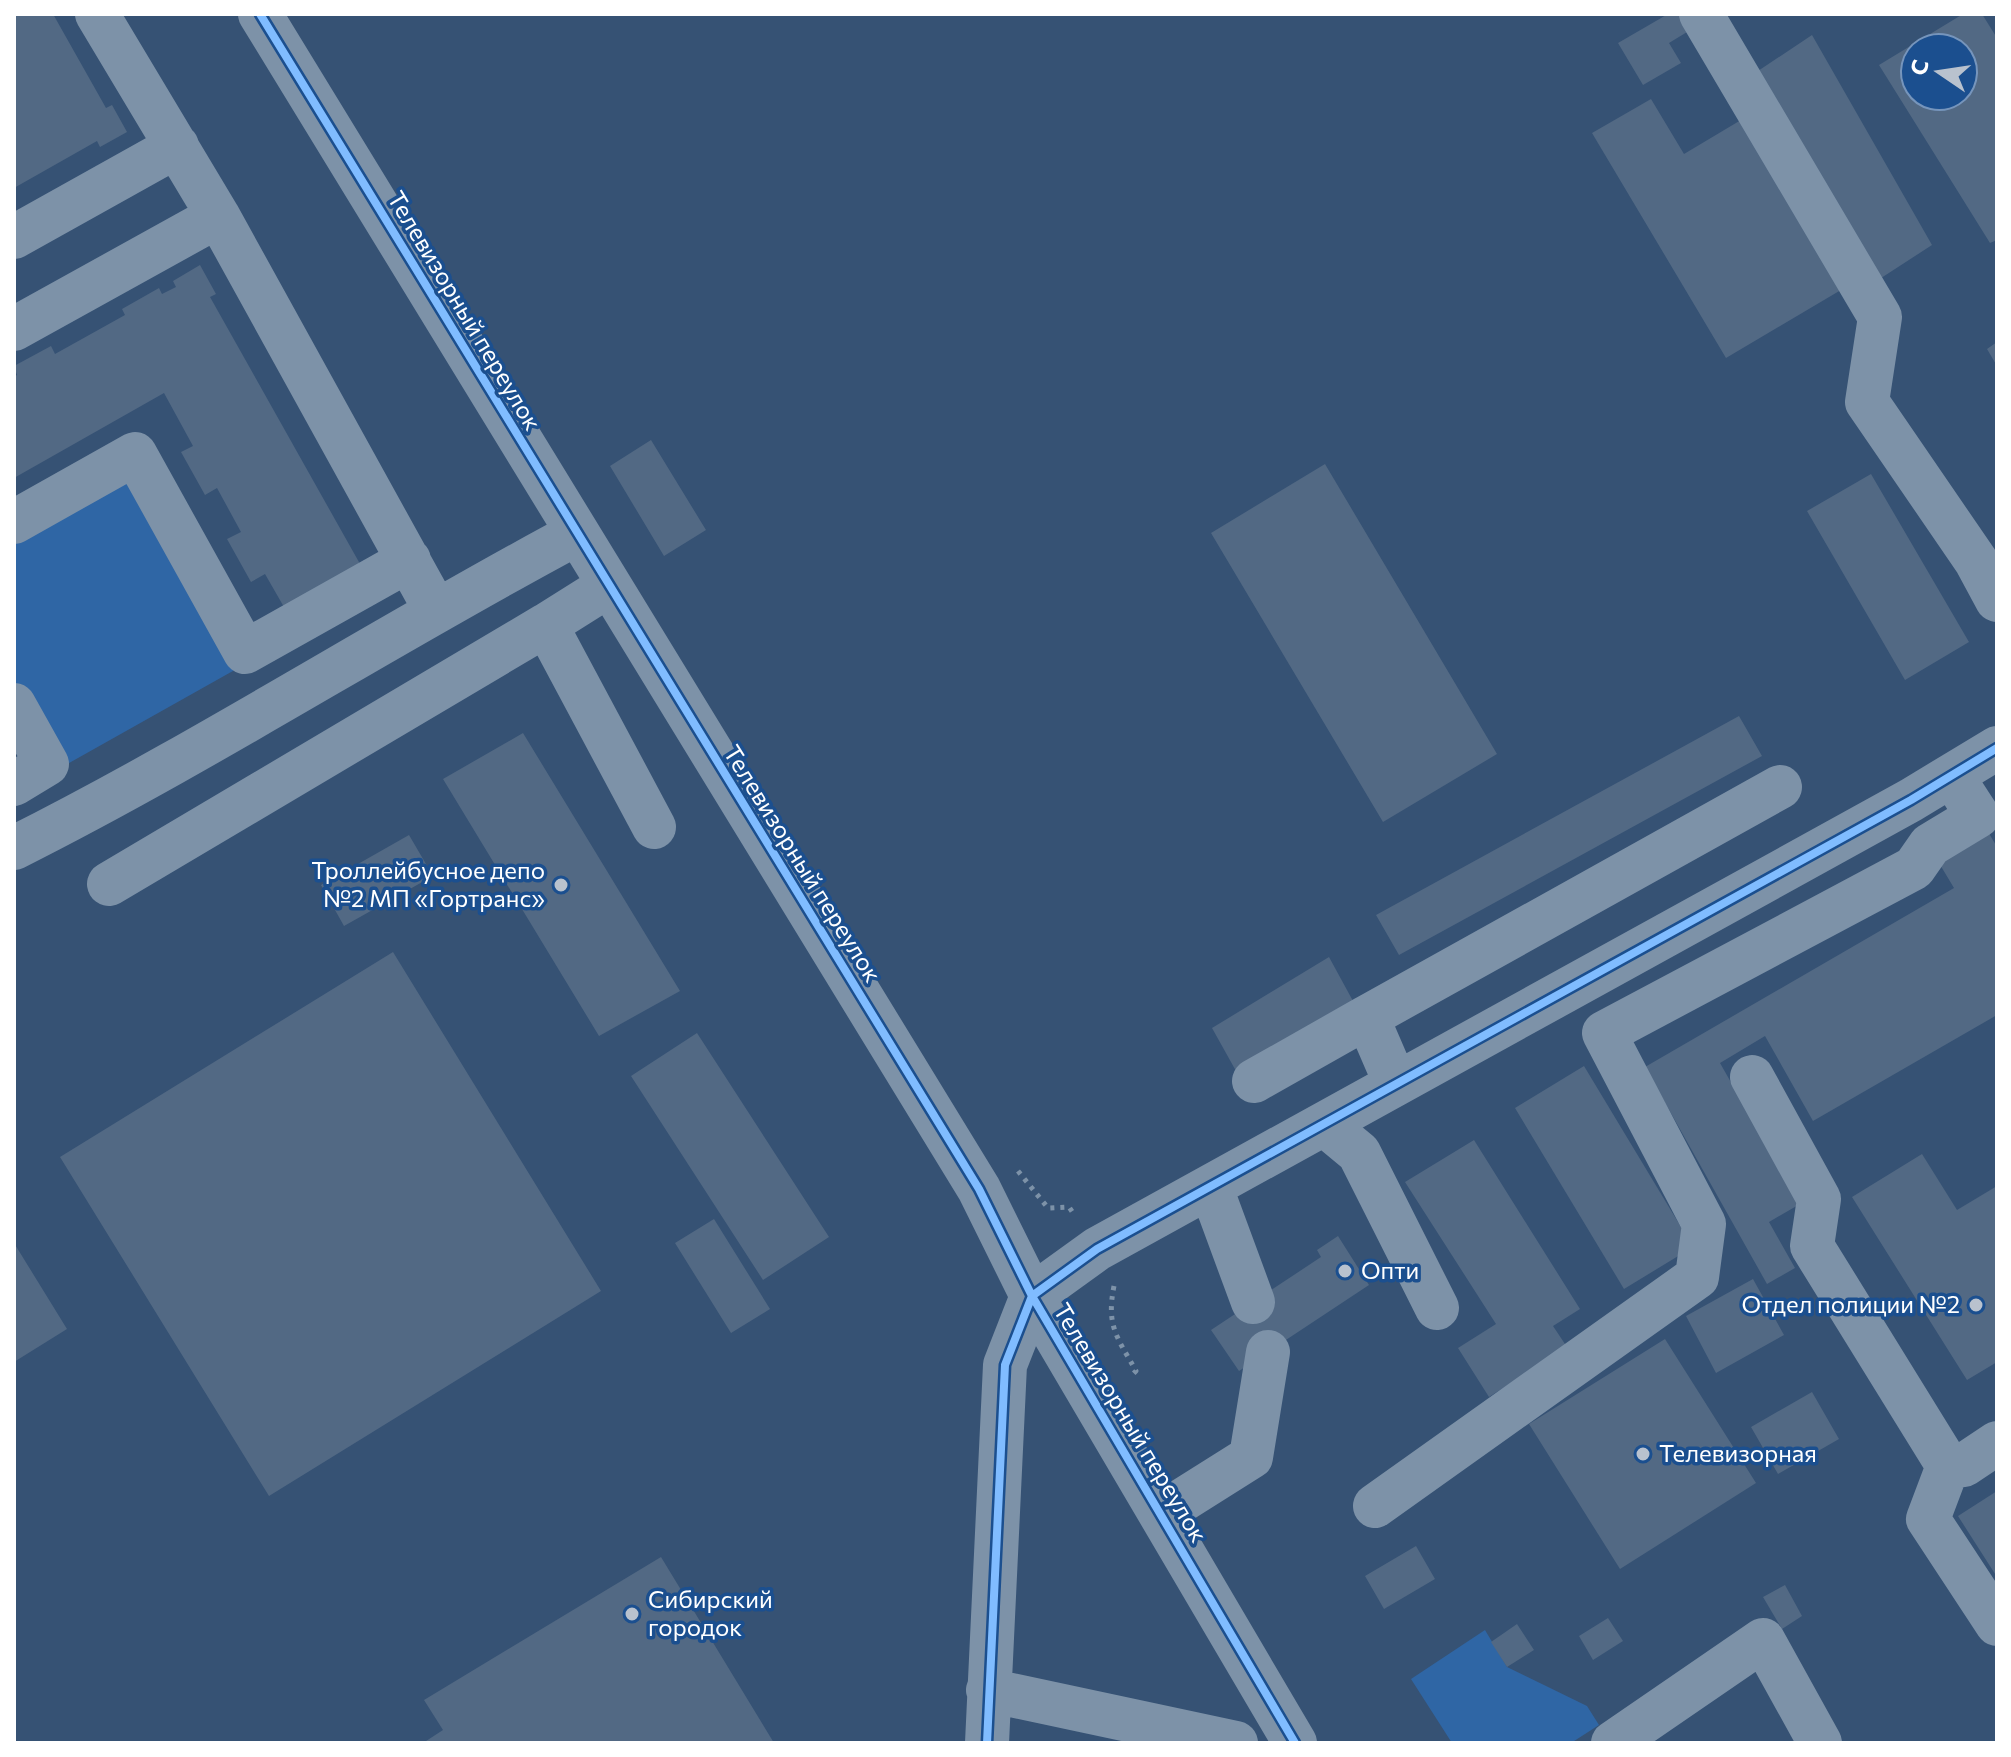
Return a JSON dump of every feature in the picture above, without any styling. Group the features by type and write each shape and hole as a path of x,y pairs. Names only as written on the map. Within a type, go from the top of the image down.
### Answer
{"street":[{"path":"97,14 218,216 435,609"},
{"name":"Телевизорный переулок","path":"260,14 979,1189 1032,1296 1162,1513 1279,1740"},
{"path":"1701,14 1880,317 1867,402 1976,561 1997,600"},
{"path":"14,237 177,146"},
{"path":"14,329 218,216"},
{"path":"14,522 135,454 245,652 409,560"},
{"path":"14,848 91,809 435,609 576,534"},
{"path":"109,884 608,586"},
{"path":"546,625 654,827"},
{"path":"14,705 47,764 14,784"},
{"path":"987,1743 1005,1365 1032,1296 1097,1249 1952,776 1997,748"},
{"path":"1375,1506 1697,1277 1704,1224 1604,1033 1914,868 1930,845 1978,816 1952,776"},
{"path":"1254,1081 1780,787"},
{"path":"1367,1017 1395,1082"},
{"path":"1752,1077 1819,1199 1812,1246 1948,1466"},
{"path":"1324,1124 1359,1153 1437,1308"},
{"path":"1211,1188 1253,1302"},
{"path":"1162,1513 1251,1457 1268,1352"},
{"path":"1948,1466 1964,1465 1997,1443"},
{"path":"1948,1466 1928,1519 1997,1624"},
{"path":"1613,1743 1763,1640 1820,1743"},
{"path":"988,1690 1236,1743"}],"path":[{"path":"1006,1172 1014,1168 1048,1208 1069,1207 1073,1213"},
{"path":"1115,1281 1109,1314 1112,1329 1136,1371 1131,1376"}],"shaded area":[{"path":"127,480 240,667 62,767 14,681 14,536"},
{"path":"1485,1630 1507,1667 1587,1706 1599,1725 1571,1743 1452,1743 1411,1679"}],"building":[{"path":"14,14 53,14 106,108 112,105 127,132 100,147 97,141 14,188"},
{"path":"1668,14 1683,14 1692,29 1669,43 1681,63 1643,85 1618,43"},
{"path":"1963,14 1982,14 1997,38 1997,240 1990,243 1908,112 1979,112 1979,32 1933,32"},
{"path":"1812,35 1932,245 1875,282 1755,73"},
{"path":"1899,53 1899,97 1879,65"},
{"path":"1651,99 1684,154 1746,117 1846,287 1726,358 1592,133"},
{"path":"200,265 216,294 210,297 364,571 288,614 265,574 251,582 227,539 241,532 217,488 205,495 181,452 193,446 164,393 14,478 14,377 17,375 14,366 51,346 55,354 125,315 122,309 159,288 162,294 176,287 173,281"},
{"path":"1997,342 1997,366 1987,349"},
{"path":"651,440 706,530 664,556 610,466"},
{"path":"1325,464 1497,754 1383,822 1211,533"},
{"path":"1871,474 1969,642 1905,680 1807,511"},
{"path":"1739,716 1762,756 1399,955 1376,915"},
{"name":"Троллейбусное депо №2 МП «Гортранс»","path":"523,733 680,991 599,1036 443,779"},
{"path":"1987,830 1997,847 1997,1015 1813,1121 1765,1036 1720,1063 1800,1204 1769,1222 1795,1268 1767,1284 1645,1067 1954,888 1936,858"},
{"path":"409,835 433,876 344,926 321,885"},
{"path":"393,952 601,1291 269,1496 60,1157"},
{"path":"1329,957 1353,1001 1236,1071 1212,1028"},
{"path":"697,1033 829,1237 763,1280 631,1076"},
{"path":"1584,1066 1693,1247 1624,1289 1515,1108"},
{"path":"1474,1140 1580,1309 1553,1326 1567,1347 1489,1397 1458,1348 1496,1324 1405,1182"},
{"path":"1922,1154 1957,1210 1997,1186 1997,1362 1967,1380 1852,1197"},
{"path":"714,1219 770,1309 731,1333 675,1243"},
{"path":"1338,1236 1369,1285 1239,1371 1211,1330 1321,1257 1317,1250"},
{"path":"14,1243 67,1329 14,1362"},
{"path":"1753,1279 1784,1335 1716,1373 1686,1316"},
{"name":"Телевизорная","path":"1665,1339 1756,1483 1620,1569 1529,1424"},
{"path":"1812,1392 1839,1439 1778,1474 1751,1427"},
{"path":"1997,1491 1997,1577 1958,1516"},
{"path":"1416,1546 1435,1579 1384,1609 1365,1576"},
{"name":"Сибирский городок","path":"661,1557 774,1743 423,1743 443,1730 424,1700"},
{"path":"1785,1585 1802,1616 1782,1629 1763,1597"},
{"path":"1608,1618 1623,1641 1593,1660 1579,1636"},
{"path":"1517,1624 1534,1650 1507,1667 1491,1642"}],"cycle path":[{"path":"260,14 979,1189 1032,1296 1295,1743"},
{"path":"987,1743 1005,1365 1032,1296 1097,1249 1911,800 1997,748"}],"place":[{"name":"Троллейбусное депо №2 МП «Гортранс»","path":"561,885"},
{"name":"Опти","path":"1345,1271"},
{"name":"Отдел полиции №2","path":"1976,1305"},
{"name":"Телевизорная","path":"1643,1454"},
{"name":"Сибирский городок","path":"632,1614"}]}
